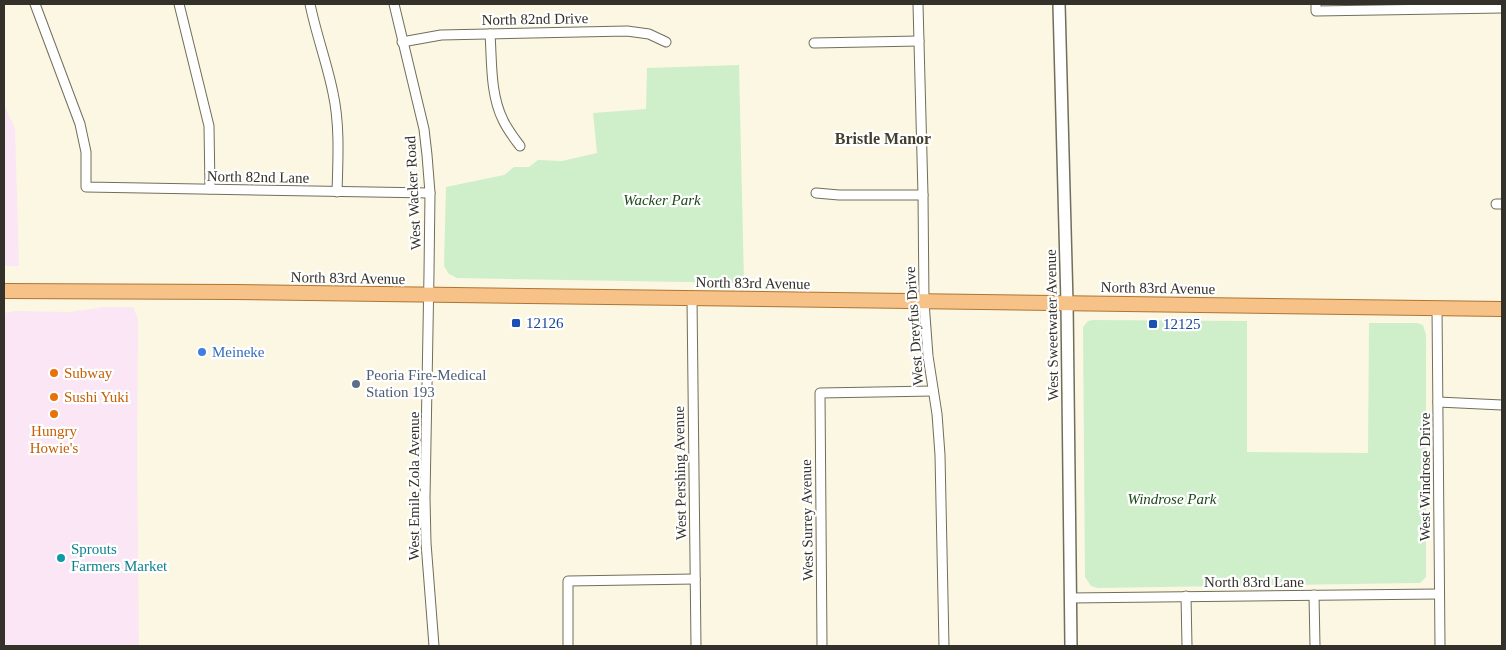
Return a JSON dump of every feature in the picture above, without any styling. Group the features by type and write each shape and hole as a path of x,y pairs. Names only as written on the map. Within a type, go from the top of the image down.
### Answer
{"main road":[{"name":"North 83rd Avenue","path":"4,291 1502,308"}],"street":[{"name":"North 82nd Lane","path":"35,4 80,124 86,152 86,187 430,193"},
{"path":"179,4 209,126 210,189"},
{"path":"310,4 336,109 338,125 337,192"},
{"name":"West Wacker Road","path":"394,4 424,129 430,193 429,295"},
{"name":"West Dreyfus Drive","path":"918,4 924,302 928,356 937,414 940,455 944,646"},
{"name":"West Sweetwater Avenue","path":"1059,4 1067,303 1071,646"},
{"path":"1316,8 1441,6 1502,8"},
{"name":"North 82nd Drive","path":"402,42 442,35 627,31 649,34 666,42"},
{"path":"490,34 495,93 499,111 503,121 520,146"},
{"path":"814,43 918,40"},
{"path":"816,193 839,195 923,195"},
{"name":"West Emile Zola Avenue","path":"429,295 425,507 434,646"},
{"name":"West Pershing Avenue","path":"692,299 696,646"},
{"name":"West Windrose Drive","path":"1437,308 1440,646"},
{"name":"West Surrey Avenue","path":"822,646 820,393 933,391"},
{"path":"1438,402 1502,405"},
{"path":"568,646 568,581 695,579"},
{"name":"North 83rd Lane","path":"1070,598 1439,594"},
{"path":"1314,595 1315,646"},
{"path":"1186,596 1187,646"}],"shaded area":[{"path":"4,104 15,129 19,266 4,266"},
{"path":"104,307 133,307 138,320 139,646 4,646 4,313 15,311 70,312"}],"green space":[{"name":"Wacker Park","path":"739,65 744,283 457,278 449,274 444,266 446,187 504,175 514,167 529,167 538,160 562,161 597,153 593,113 646,109 647,68"},
{"name":"Windrose Park","path":"1088,321 1247,321 1247,452 1368,453 1369,323 1417,323 1423,325 1426,335 1426,577 1420,583 1098,588 1091,586 1085,577 1083,327"}],"place":[{"name":"12126","path":"516,323"},
{"name":"12125","path":"1153,324"},
{"name":"Meineke","path":"202,352"},
{"name":"Subway","path":"54,373"},
{"name":"Peoria Fire-Medical Station 193","path":"356,384"},
{"name":"Sushi Yuki","path":"54,397"},
{"name":"Hungry Howie's","path":"54,414"},
{"name":"Sprouts Farmers Market","path":"61,558"}],"district":[{"name":"Bristle Manor","path":"883,138"}]}
